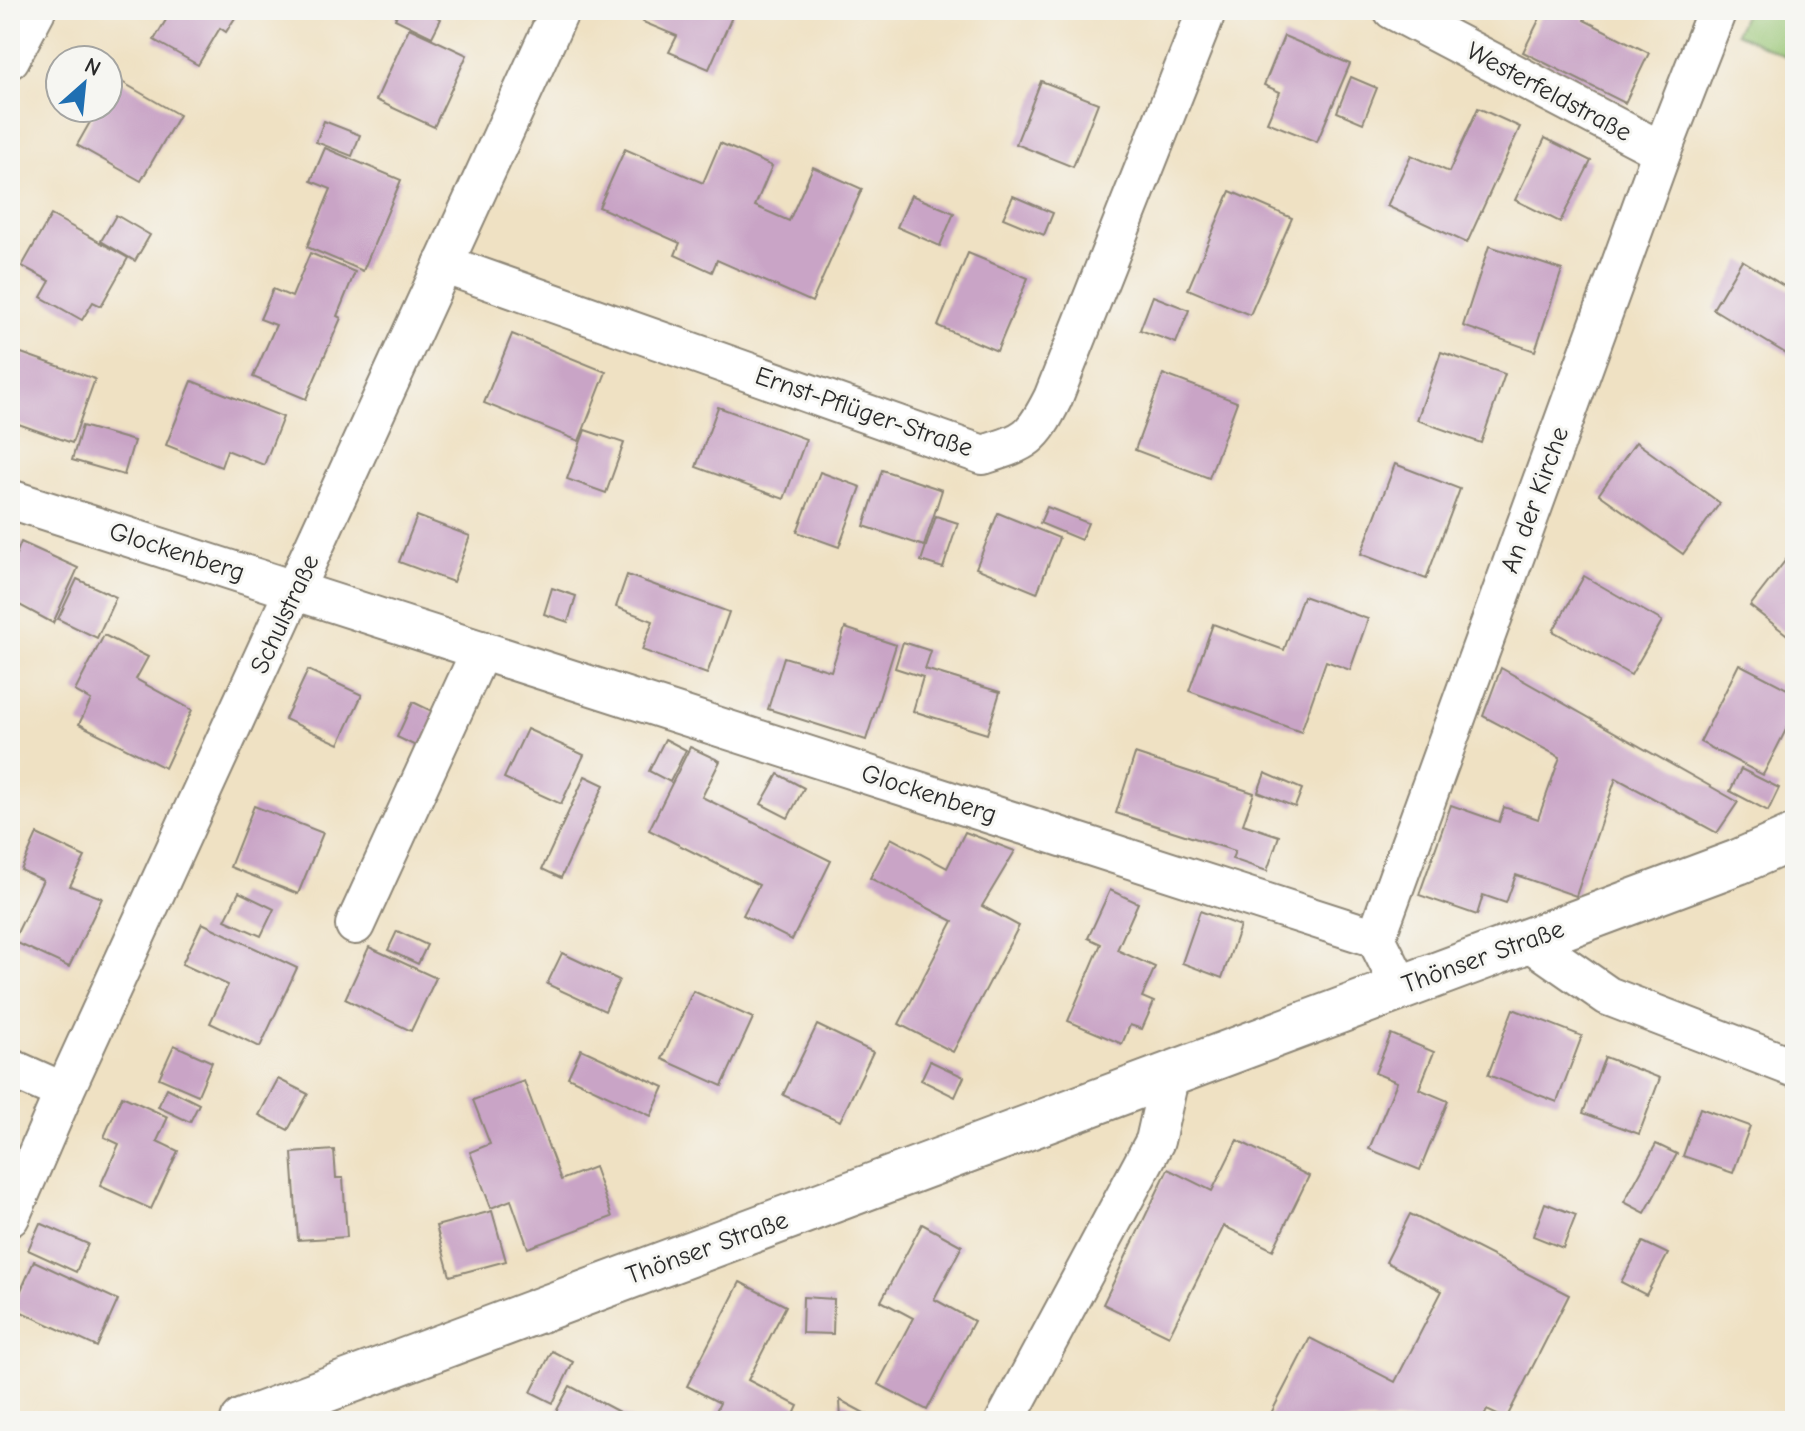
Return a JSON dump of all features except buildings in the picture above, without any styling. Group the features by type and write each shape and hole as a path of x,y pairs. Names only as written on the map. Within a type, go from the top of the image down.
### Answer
{"street":[{"path":"10,59 36,10"},
{"name":"Schulstraße","path":"10,1217 64,1092 560,10"},
{"name":"Ernst-Pflüger-Straße","path":"443,264 983,455 1019,443 1038,427 1053,398 1207,10"},
{"name":"Westerfeldstraße","path":"1393,10 1662,151"},
{"name":"An der Kirche","path":"1376,938 1662,151 1717,10"},
{"name":"Glockenberg","path":"10,499 1376,938"},
{"path":"355,925 481,650"},
{"name":"Thönser Straße","path":"243,1421 1529,941 1738,862 1795,837"},
{"path":"1376,938 1401,988"},
{"path":"1529,941 1608,996 1795,1068"},
{"path":"10,1068 64,1092"},
{"path":"1005,1421 1155,1141 1170,1074"}],"green space":[{"path":"1746,10 1795,10 1795,61 1736,33"}]}
